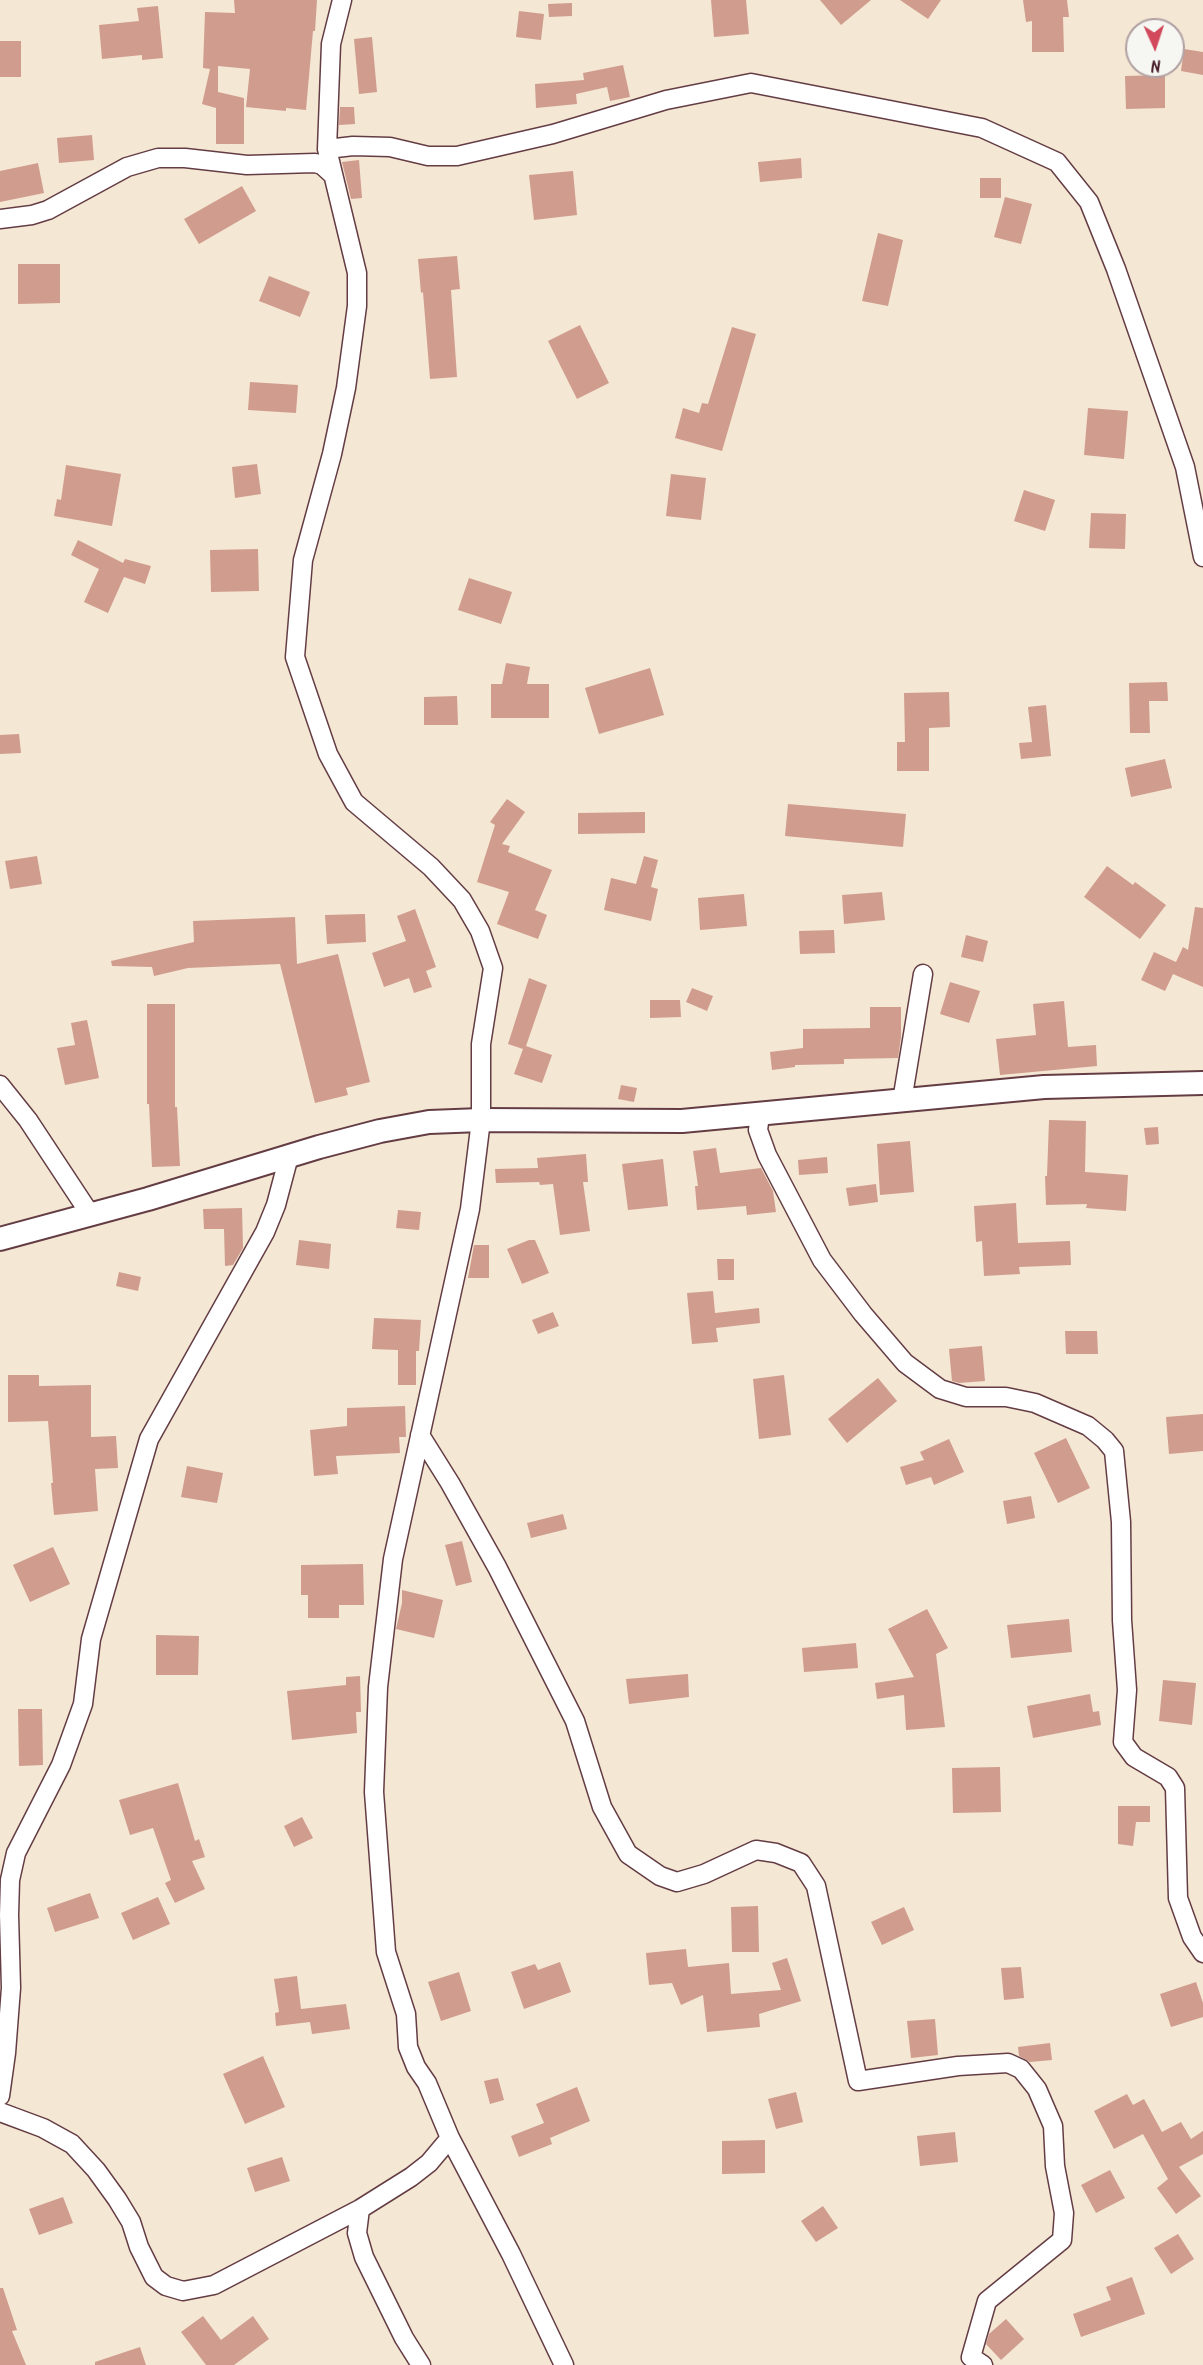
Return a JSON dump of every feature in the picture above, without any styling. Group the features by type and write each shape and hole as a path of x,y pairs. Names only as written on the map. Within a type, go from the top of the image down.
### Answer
{"main road":[{"path":"0,1239 148,1199 288,1156 380,1131 429,1122 682,1121 1044,1087 1203,1083"}],"street":[{"path":"342,0 330,44 327,150 357,273 357,306 346,388 333,454 303,560 297,608 295,657 328,754 354,802 431,867 462,900 480,931 493,968 481,1044 482,1120 470,1209 392,1570 378,1687 374,1792 386,1952 406,2014 408,2047 416,2067 427,2083 450,2138 511,2254 564,2365"},
{"path":"327,150 353,146 390,147 428,156 457,156 553,134 666,100 751,83 982,128 1057,162 1089,202 1116,269 1185,467 1203,557"},
{"path":"0,219 23,217 48,210 128,167 158,158 185,158 247,165 315,163 322,165 333,175"},
{"path":"902,1101 923,974"},
{"path":"0,1085 28,1120 90,1214"},
{"path":"760,1115 758,1130 767,1155 822,1260 863,1314 905,1363 940,1389 966,1397 1006,1397 1035,1403 1088,1426 1106,1440 1114,1452 1121,1522 1122,1620 1127,1690 1122,1742 1134,1757 1168,1777 1175,1788 1178,1898 1192,1937 1203,1953"},
{"path":"0,2096 11,1988 10,1880 16,1853 61,1765 82,1704 91,1639 149,1439 265,1232 276,1204 288,1156"},
{"path":"420,1435 497,1567 575,1721 602,1807 628,1854 660,1876 678,1882 704,1874 756,1850 777,1853 801,1863 816,1886 858,2081 958,2066 1008,2063 1021,2069 1037,2089 1053,2126 1055,2166 1064,2213 1062,2240 987,2301 971,2357 983,2365"},
{"path":"0,2112 44,2128 72,2144 96,2170 122,2207 131,2222 154,2277 166,2286 183,2292 214,2285 360,2209 429,2163 450,2138"},
{"path":"360,2209 357,2233 364,2257 404,2337 421,2365"}],"building":[{"path":"234,0 317,0 306,110 286,108 286,111 246,107 250,69 218,66 218,92 244,98 244,144 216,144 216,108 202,104 210,69 203,68 205,12 235,13"},
{"path":"711,0 746,0 749,34 714,37"},
{"path":"820,0 871,0 841,25"},
{"path":"900,0 941,0 928,19"},
{"path":"1023,0 1067,0 1069,17 1063,17 1064,52 1032,52 1032,21 1026,22"},
{"path":"572,3 572,16 549,17 548,4"},
{"path":"158,6 163,58 142,60 142,55 102,59 99,25 139,21 137,8"},
{"path":"519,11 544,14 541,40 516,37"},
{"path":"372,37 377,92 359,94 354,39"},
{"path":"0,41 21,41 21,77 0,77"},
{"path":"1185,49 1203,52 1203,75 1185,72"},
{"path":"623,65 630,97 610,101 607,87 576,94 577,104 536,108 535,84 584,80 583,73"},
{"path":"1125,78 1165,78 1165,108 1126,109"},
{"path":"340,107 354,107 355,124 339,125"},
{"path":"92,135 94,160 59,163 57,138"},
{"path":"801,158 802,178 760,182 758,162"},
{"path":"359,160 362,198 351,199 342,162"},
{"path":"38,163 44,193 0,202 0,171"},
{"path":"573,171 577,215 534,220 529,175"},
{"path":"980,178 1001,178 1001,198 980,198"},
{"path":"242,186 256,211 199,244 184,219"},
{"path":"1005,197 1032,204 1021,244 994,237"},
{"path":"878,233 903,240 888,306 862,301"},
{"path":"457,256 460,289 451,290 457,377 430,379 418,259"},
{"path":"18,264 60,264 60,303 18,304"},
{"path":"269,276 310,292 300,317 259,301"},
{"path":"580,325 609,383 577,399 548,341"},
{"path":"732,327 756,334 722,451 675,438 683,408 699,413 702,403 708,404"},
{"path":"250,382 298,385 296,413 248,410"},
{"path":"1088,408 1128,411 1124,459 1084,455"},
{"path":"257,464 261,494 235,498 232,467"},
{"path":"66,465 121,474 112,526 54,516 57,499 61,500"},
{"path":"671,474 706,478 701,520 666,516"},
{"path":"1024,490 1055,500 1045,531 1014,521"},
{"path":"1091,513 1126,514 1125,549 1089,548"},
{"path":"78,540 123,563 125,559 151,566 145,584 124,577 108,613 84,602 99,569 71,555"},
{"path":"258,549 259,591 211,592 210,550"},
{"path":"469,578 512,592 501,624 458,610"},
{"path":"506,663 530,667 527,684 549,684 549,718 491,718 491,684 502,684"},
{"path":"650,668 664,715 599,734 585,688"},
{"path":"1167,682 1168,701 1149,701 1150,733 1130,733 1129,683"},
{"path":"949,692 950,727 929,728 929,771 897,771 897,742 905,742 904,693"},
{"path":"457,696 458,725 424,725 424,697"},
{"path":"1046,705 1051,756 1021,759 1019,743 1032,742 1028,707"},
{"path":"19,734 21,753 0,754 0,735"},
{"path":"1165,759 1172,788 1131,797 1125,768"},
{"path":"507,799 525,812 502,844 510,846 508,852 552,870 535,910 547,915 538,939 497,924 509,892 477,882 495,825 490,822"},
{"path":"788,804 906,814 903,847 785,836"},
{"path":"645,812 645,833 578,834 578,813"},
{"path":"37,856 42,884 10,889 5,861"},
{"path":"644,856 658,860 651,887 658,889 651,921 604,910 611,878 636,884"},
{"path":"1107,866 1133,885 1135,882 1166,905 1140,939 1084,897"},
{"path":"882,892 885,920 844,924 842,895"},
{"path":"744,894 747,926 700,930 698,898"},
{"path":"1195,907 1203,908 1203,987 1173,974 1165,991 1141,980 1154,952 1176,962 1183,947 1188,950"},
{"path":"415,909 436,967 426,971 432,987 414,993 409,978 384,987 372,953 406,941 397,916"},
{"path":"365,914 366,942 327,944 325,915"},
{"path":"295,917 297,964 338,954 370,1082 346,1088 348,1095 315,1103 280,964 188,968 154,976 152,967 112,966 111,961 194,942 193,921"},
{"path":"834,930 835,953 800,954 799,931"},
{"path":"966,935 988,941 983,962 961,957"},
{"path":"529,978 547,985 526,1046 552,1055 542,1083 514,1074 523,1049 508,1044"},
{"path":"950,982 980,991 969,1023 940,1014"},
{"path":"692,988 713,996 707,1011 686,1002"},
{"path":"650,1000 680,1000 681,1017 650,1018"},
{"path":"1064,1001 1068,1047 1096,1045 1097,1066 1000,1075 996,1039 1036,1035 1033,1004"},
{"path":"147,1004 175,1004 175,1107 177,1107 180,1166 152,1167 149,1104 147,1104"},
{"path":"870,1007 901,1007 898,1058 844,1059 844,1064 795,1065 795,1067 772,1070 770,1052 803,1048 803,1029 870,1028"},
{"path":"87,1020 99,1078 65,1085 57,1048 75,1045 71,1023"},
{"path":"621,1085 637,1088 634,1102 618,1099"},
{"path":"1049,1120 1086,1121 1085,1172 1128,1175 1126,1211 1086,1208 1087,1204 1046,1205 1045,1176 1047,1176"},
{"path":"1158,1127 1159,1144 1146,1145 1144,1128"},
{"path":"910,1141 914,1192 880,1195 877,1144"},
{"path":"716,1148 720,1173 761,1168 773,1191 776,1212 747,1215 746,1206 697,1210 695,1186 698,1186 693,1151"},
{"path":"586,1154 588,1182 583,1182 590,1231 560,1235 553,1184 496,1183 495,1169 538,1168 537,1158"},
{"path":"827,1157 828,1173 799,1175 798,1160"},
{"path":"663,1159 668,1206 628,1210 622,1164"},
{"path":"876,1184 878,1202 849,1206 846,1188"},
{"path":"1016,1203 1018,1243 1070,1241 1071,1265 1019,1267 1020,1274 984,1276 982,1241 976,1242 974,1206"},
{"path":"242,1208 243,1248 233,1265 225,1266 224,1229 204,1229 203,1209"},
{"path":"398,1210 421,1212 419,1230 396,1228"},
{"path":"299,1240 331,1244 329,1269 296,1265"},
{"path":"529,1240 535,1240 549,1273 522,1284 507,1249"},
{"path":"474,1245 489,1245 489,1278 468,1278"},
{"path":"717,1259 734,1259 734,1280 718,1280"},
{"path":"119,1272 141,1277 138,1291 116,1286"},
{"path":"713,1291 715,1313 759,1308 760,1323 716,1328 718,1342 692,1344 687,1293"},
{"path":"553,1312 559,1326 538,1334 532,1320"},
{"path":"374,1318 421,1320 419,1351 416,1351 416,1385 398,1385 398,1350 372,1349"},
{"path":"1065,1331 1097,1331 1098,1354 1066,1354"},
{"path":"982,1346 985,1381 959,1383 952,1381 949,1349"},
{"path":"8,1375 39,1375 39,1386 91,1385 91,1437 116,1436 118,1468 95,1469 98,1511 54,1515 48,1421 8,1422"},
{"path":"784,1375 791,1435 759,1439 753,1379"},
{"path":"878,1378 897,1401 847,1443 828,1419"},
{"path":"405,1406 406,1437 399,1437 400,1453 336,1456 338,1474 314,1476 310,1430 347,1426 347,1408"},
{"path":"1203,1414 1203,1451 1169,1454 1166,1417"},
{"path":"1066,1438 1090,1488 1058,1503 1034,1453"},
{"path":"949,1439 964,1472 934,1485 931,1477 906,1485 900,1467 924,1460 920,1452"},
{"path":"187,1466 223,1473 217,1503 181,1497"},
{"path":"1031,1496 1035,1518 1007,1524 1003,1501"},
{"path":"563,1514 567,1529 531,1538 527,1523"},
{"path":"462,1541 472,1582 456,1586 445,1545"},
{"path":"53,1547 70,1584 30,1602 13,1565"},
{"path":"363,1564 364,1605 339,1605 339,1618 308,1618 308,1595 301,1595 301,1565"},
{"path":"402,1590 443,1600 434,1638 396,1629 402,1603"},
{"path":"927,1609 948,1648 936,1654 945,1727 906,1730 904,1695 877,1699 875,1683 914,1677 888,1629"},
{"path":"1069,1619 1072,1652 1011,1658 1007,1625"},
{"path":"156,1635 199,1636 198,1675 156,1675"},
{"path":"856,1643 858,1668 804,1672 802,1648"},
{"path":"688,1674 689,1697 629,1704 626,1679"},
{"path":"360,1676 361,1712 356,1712 357,1733 292,1740 287,1691 346,1685 346,1677"},
{"path":"1163,1680 1196,1683 1192,1725 1159,1721"},
{"path":"1090,1694 1093,1712 1099,1711 1101,1725 1033,1738 1027,1706"},
{"path":"18,1709 42,1709 43,1765 19,1766"},
{"path":"1000,1767 1001,1812 953,1813 952,1768"},
{"path":"178,1783 195,1841 199,1839 205,1857 192,1861 205,1889 175,1903 165,1883 171,1880 153,1828 130,1835 119,1800"},
{"path":"1118,1806 1150,1806 1150,1822 1136,1822 1133,1846 1118,1844"},
{"path":"302,1817 313,1838 294,1847 284,1826"},
{"path":"90,1893 99,1918 55,1932 47,1908"},
{"path":"158,1897 170,1924 133,1940 121,1913"},
{"path":"758,1906 759,1952 732,1952 731,1907"},
{"path":"904,1907 914,1930 882,1945 871,1922"},
{"path":"686,1949 688,1967 729,1963 731,1994 781,1990 772,1963 787,1958 801,2001 759,2014 760,2027 707,2032 703,1995 681,2005 672,1983 649,1985 646,1953"},
{"path":"560,1962 571,1992 524,2009 511,1972 535,1964 538,1970"},
{"path":"1021,1967 1024,1998 1004,2000 1001,1968"},
{"path":"459,1972 471,2011 441,2021 428,1982"},
{"path":"297,1976 301,2009 346,2004 350,2029 312,2034 310,2022 276,2026 275,2013 279,2012 274,1979"},
{"path":"1196,1982 1203,2003 1203,2017 1171,2027 1160,1994"},
{"path":"935,2019 938,2055 911,2058 907,2021"},
{"path":"1050,2043 1052,2060 1030,2062 1019,2056 1018,2047"},
{"path":"263,2056 285,2107 245,2124 223,2074"},
{"path":"498,2078 504,2100 490,2104 484,2081"},
{"path":"577,2087 590,2121 550,2138 552,2144 519,2157 511,2136 544,2123 536,2104"},
{"path":"796,2092 803,2122 776,2129 768,2099"},
{"path":"1127,2094 1133,2105 1144,2099 1162,2132 1181,2122 1191,2139 1203,2131 1203,2154 1179,2167 1201,2196 1176,2214 1157,2188 1168,2179 1143,2134 1114,2149 1094,2111"},
{"path":"955,2132 958,2162 920,2166 917,2136"},
{"path":"765,2140 765,2173 722,2174 722,2141"},
{"path":"282,2157 290,2181 255,2192 247,2168"},
{"path":"1110,2170 1125,2198 1096,2213 1081,2185"},
{"path":"63,2197 73,2223 39,2235 29,2209"},
{"path":"823,2206 838,2228 816,2242 801,2221"},
{"path":"1178,2234 1194,2259 1171,2274 1154,2248"},
{"path":"1132,2277 1145,2314 1081,2337 1073,2314 1111,2300 1106,2287"},
{"path":"0,2288 3,2288 17,2330 12,2331 26,2365 0,2365"},
{"path":"203,2316 221,2340 253,2316 269,2339 234,2365 206,2365 181,2332"},
{"path":"1006,2319 1024,2339 1001,2360 986,2344 989,2334"},
{"path":"140,2347 146,2365 95,2365 95,2362"}]}
